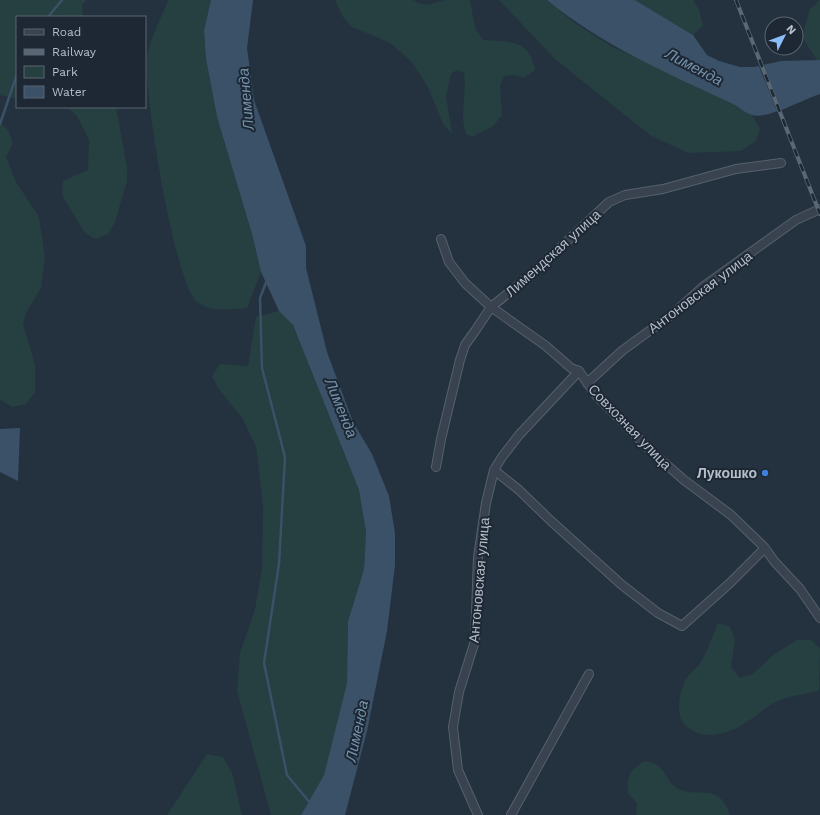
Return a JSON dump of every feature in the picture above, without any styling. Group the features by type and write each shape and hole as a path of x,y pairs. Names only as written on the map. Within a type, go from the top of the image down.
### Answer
{"street":[{"name":"Лимендская улица","path":"436,466 460,360 465,345 491,307 532,274 609,202 620,196 663,190 736,169 781,163"},
{"name":"Антоновская улица","path":"587,383 623,350 674,313 704,286 796,220 819,210"},
{"name":"Совхозная улица","path":"440,238 453,267 465,283 491,307 546,346 571,368 579,371 595,394 652,452 684,480 731,515 765,548 774,561 800,589 820,618"},
{"name":"Антоновская улица","path":"478,815 458,770 453,727 459,692 475,641 478,557 486,503 494,470 519,435 579,371"},
{"path":"494,470 519,490 550,521 622,585 658,613 678,626 682,626 730,583 765,548"},
{"path":"511,815 589,674"}],"green space":[{"path":"0,0 86,0 82,5 83,16 16,16 16,99 0,95"},
{"path":"168,0 211,0 204,30 206,59 217,117 252,234 261,272 247,308 215,309 209,308 197,302 188,288 170,226 155,145 147,76 148,51"},
{"path":"335,0 413,0 427,5 447,0 470,0 475,28 483,40 510,42 523,47 528,52 535,70 524,78 514,75 504,76 500,86 502,115 493,126 472,137 466,134 463,120 465,89 464,73 457,70 451,74 446,96 452,134 443,124 428,87 412,62 390,43 352,27 343,17"},
{"path":"499,0 547,0 572,21 611,46 733,104 752,115 760,129 756,141 741,151 688,153 650,135 555,59"},
{"path":"635,0 693,0 700,12 703,26 693,35"},
{"path":"820,0 820,60 817,60 804,40 804,30 810,9"},
{"path":"68,108 116,108 127,167 127,181 115,222 108,234 95,239 84,232 62,195 63,181 88,170 89,140 77,116"},
{"path":"0,122 8,130 13,143 6,157 16,182 39,217 45,258 41,288 27,311 23,324 35,364 35,392 26,404 12,407 0,400"},
{"path":"279,311 293,325 359,490 366,532 364,569 348,621 347,683 324,775 301,815 271,815 237,691 240,653 255,609 262,568 263,505 256,447 243,419 218,388 212,376 220,364 248,366 256,317"},
{"path":"718,623 730,627 735,639 731,667 740,678 753,674 773,655 797,640 811,640 820,648 819,691 793,696 778,701 730,731 714,735 706,735 691,730 681,720 679,704 682,688 685,680 699,665 704,657"},
{"path":"207,754 223,757 232,773 242,815 167,815"},
{"path":"645,761 660,767 671,783 677,788 685,791 714,794 725,804 730,815 636,815 637,803 628,793 628,782 632,770"}],"water":[{"name":"Лименда","path":"211,0 253,0 247,48 254,100 306,246 306,268 327,352 353,422 372,454 389,496 395,533 395,565 387,631 367,731 345,815 301,815 324,775 347,683 348,621 364,569 366,532 359,490 293,325 279,311 261,272 252,234 217,117 206,59 204,30"},
{"name":"Лименда","path":"547,0 635,0 693,35 707,55 719,61 740,67 754,67 781,61 820,60 820,94 767,115 752,115 733,104 636,58 590,31"},
{"path":"20,428 18,481 0,472 0,429"}],"pier":[{"path":"763,63 782,112 778,113 758,64"}],"waterway":[{"path":"49,16 62,0"},
{"path":"0,124 16,77"},
{"path":"267,280 260,298 262,368 285,457 279,564 264,663 287,775 311,804"}],"railway":[{"path":"736,0 820,214"}],"place":[{"name":"Лукошко","path":"765,473"}]}
